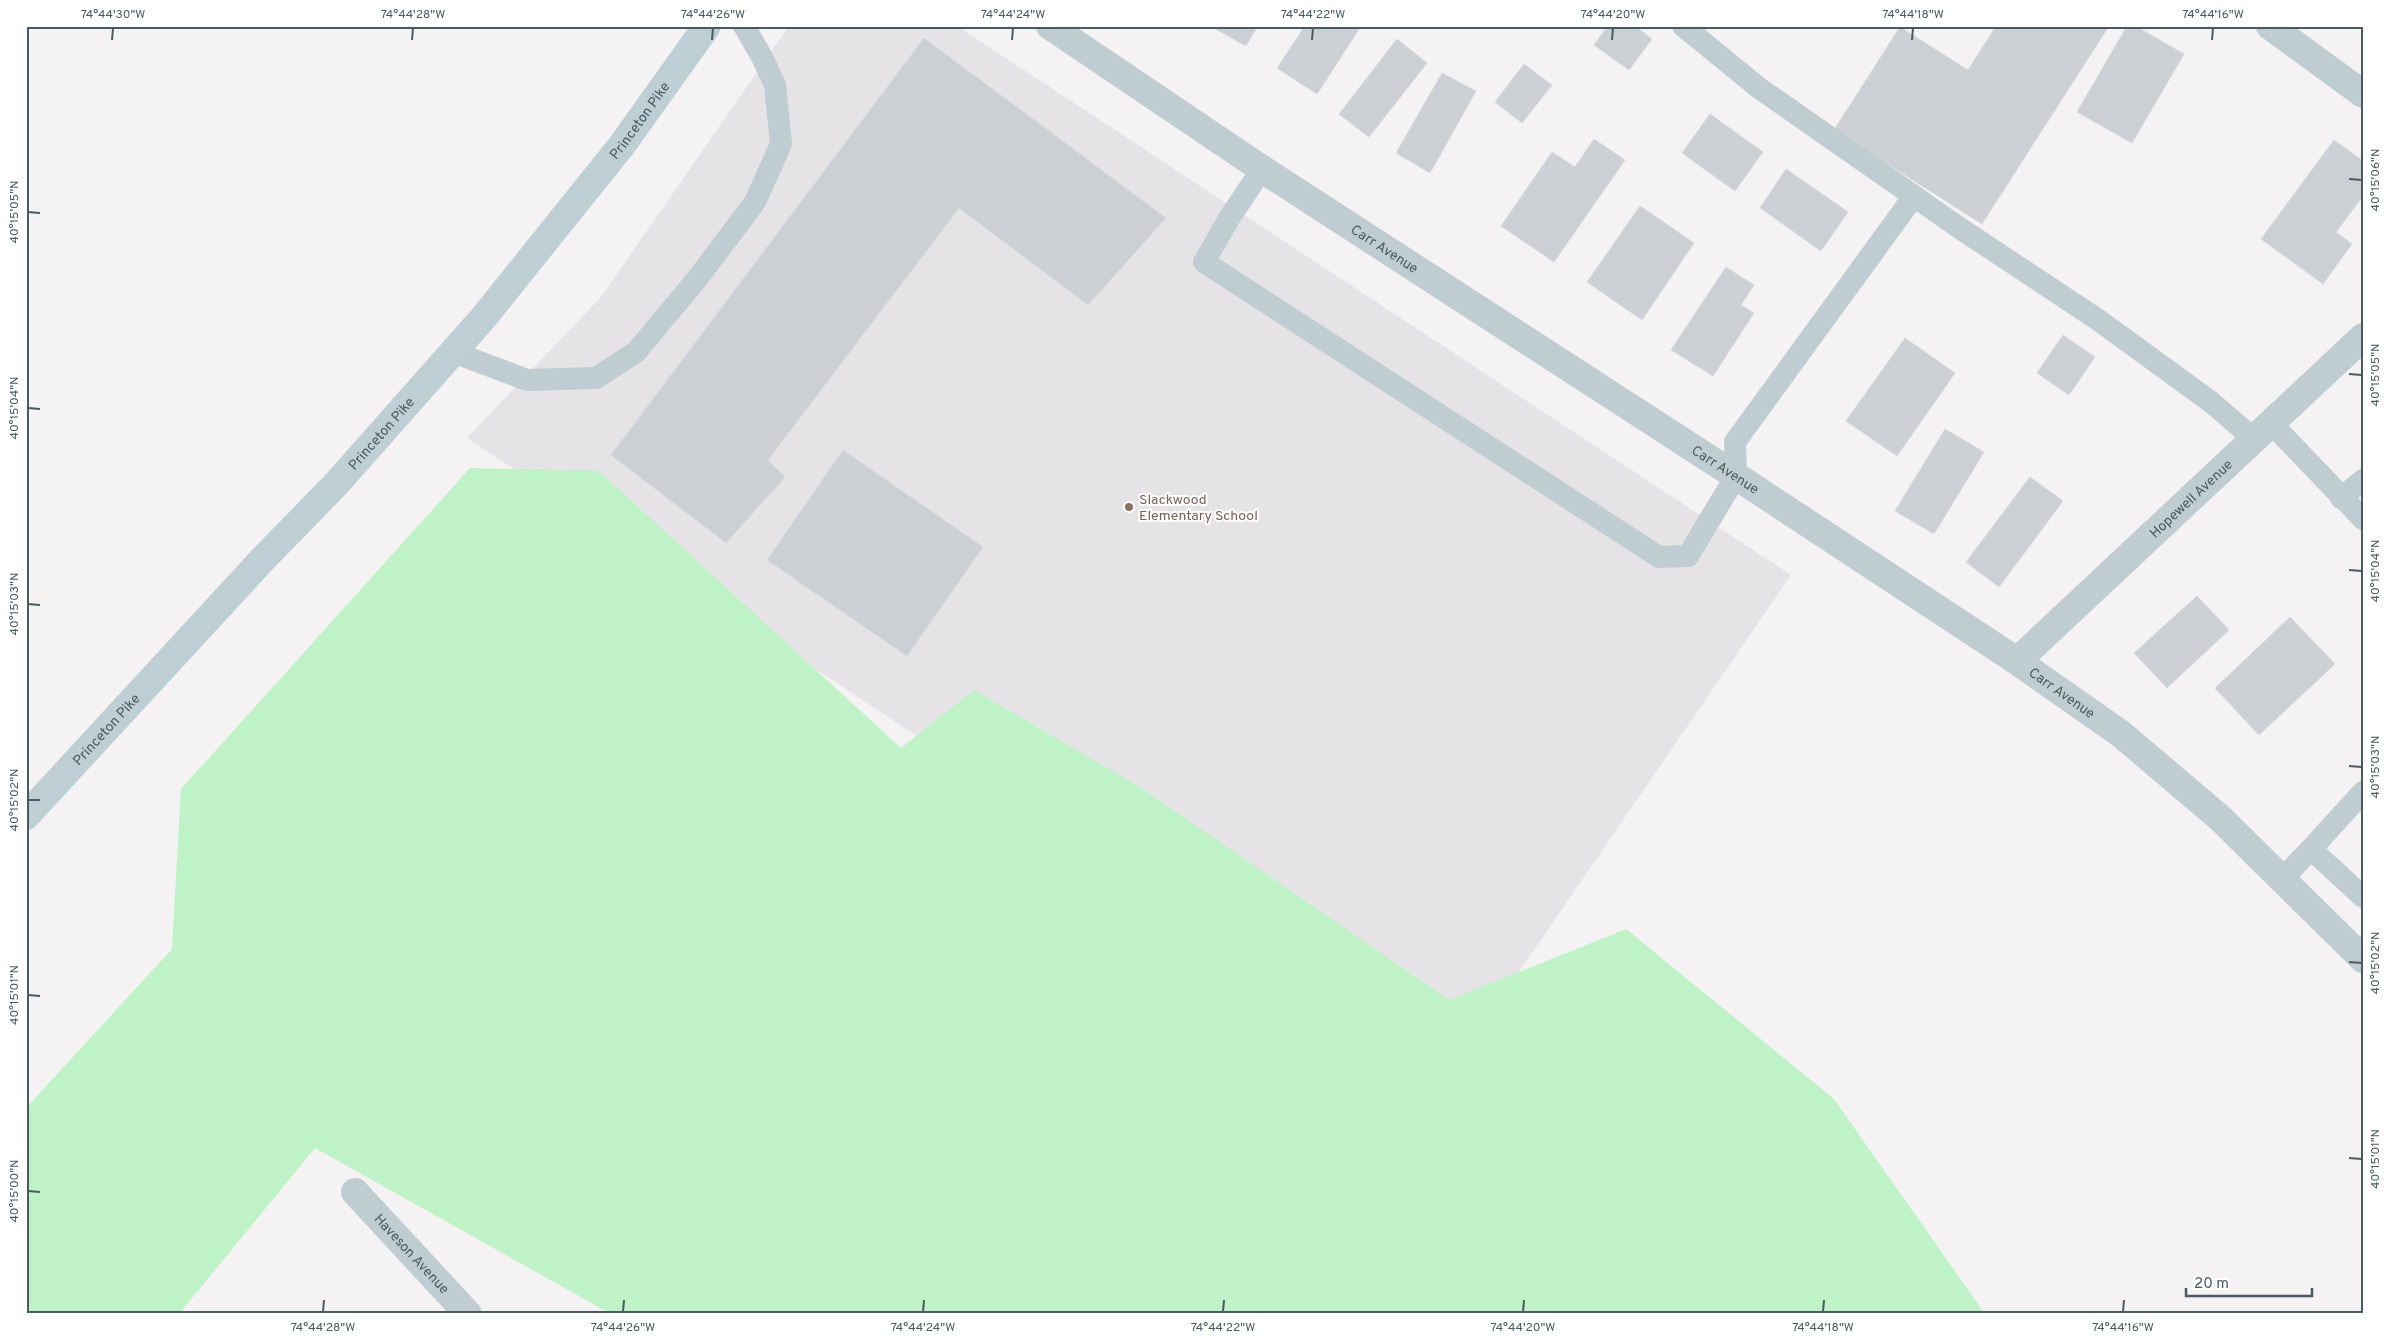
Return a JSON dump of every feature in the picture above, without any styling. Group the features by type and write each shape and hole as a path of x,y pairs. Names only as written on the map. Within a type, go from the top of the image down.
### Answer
{"main road":[{"name":"Princeton Pike","path":"26,815 262,560 337,482 484,317 622,145 707,26"}],"street":[{"name":"Carr Avenue","path":"1050,26 1262,169 1736,476 2017,661 2121,734 2220,818 2363,959"},
{"path":"2270,26 2363,94"},
{"name":"Hopewell Avenue","path":"2017,661 2363,337"},
{"name":"Haveson Avenue","path":"355,1192 468,1314"}],"lane":[{"path":"453,352 527,380 596,378 636,352 697,279 755,202 781,144 775,85 762,57 744,26"},
{"path":"1683,26 1759,88 2097,320 2211,402 2262,431 2342,498 2363,519"},
{"path":"1262,169 1230,217 1204,262 1660,557 1688,556 1736,476 1734,442 1914,196"},
{"path":"2342,498 2363,480"},
{"path":"2282,879 2363,792"},
{"path":"2311,849 2363,897"}],"shaded area":[{"name":"Slackwood Elementary School","path":"789,26 957,26 1791,575 1442,1084 467,438 601,297"}],"green space":[{"path":"470,468 599,471 901,748 974,690 1140,787 1449,1000 1626,929 1834,1099 1985,1314 611,1314 315,1148 179,1314 26,1314 26,1108 172,949 181,789"}],"building":[{"path":"1210,26 1258,26 1246,46"},
{"path":"1305,26 1361,26 1317,94 1277,68"},
{"path":"1608,26 1635,26 1652,39 1629,70 1594,45"},
{"path":"1996,26 2109,26 1982,224 1834,130 1900,27 1968,70"},
{"path":"2127,26 2135,26 2184,54 2132,143 2077,112"},
{"path":"924,38 1166,218 1088,305 959,208 768,460 785,477 726,543 611,455"},
{"path":"1397,39 1427,63 1369,137 1339,114"},
{"path":"1524,64 1552,85 1522,123 1495,102"},
{"path":"1442,73 1476,91 1430,173 1396,153"},
{"path":"1710,114 1763,152 1735,191 1682,153"},
{"path":"1594,139 1625,160 1554,262 1501,226 1552,152 1575,167"},
{"path":"2334,140 2363,161 2363,196 2336,232 2352,244 2323,284 2261,239"},
{"path":"1786,169 1848,212 1821,251 1760,208"},
{"path":"1640,206 1694,243 1642,320 1587,282"},
{"path":"1726,267 1754,285 1741,305 1754,313 1713,376 1671,350"},
{"path":"2063,335 2095,357 2069,395 2037,373"},
{"path":"1905,338 1955,373 1897,456 1846,421"},
{"path":"1945,429 1984,452 1934,534 1895,511"},
{"path":"843,450 983,547 907,656 767,560"},
{"path":"2030,477 2063,501 1999,587 1966,562"},
{"path":"2197,596 2229,630 2167,688 2134,653"},
{"path":"2290,617 2335,664 2259,735 2215,688"}],"place":[{"name":"Slackwood Elementary School","path":"1129,507"}]}
